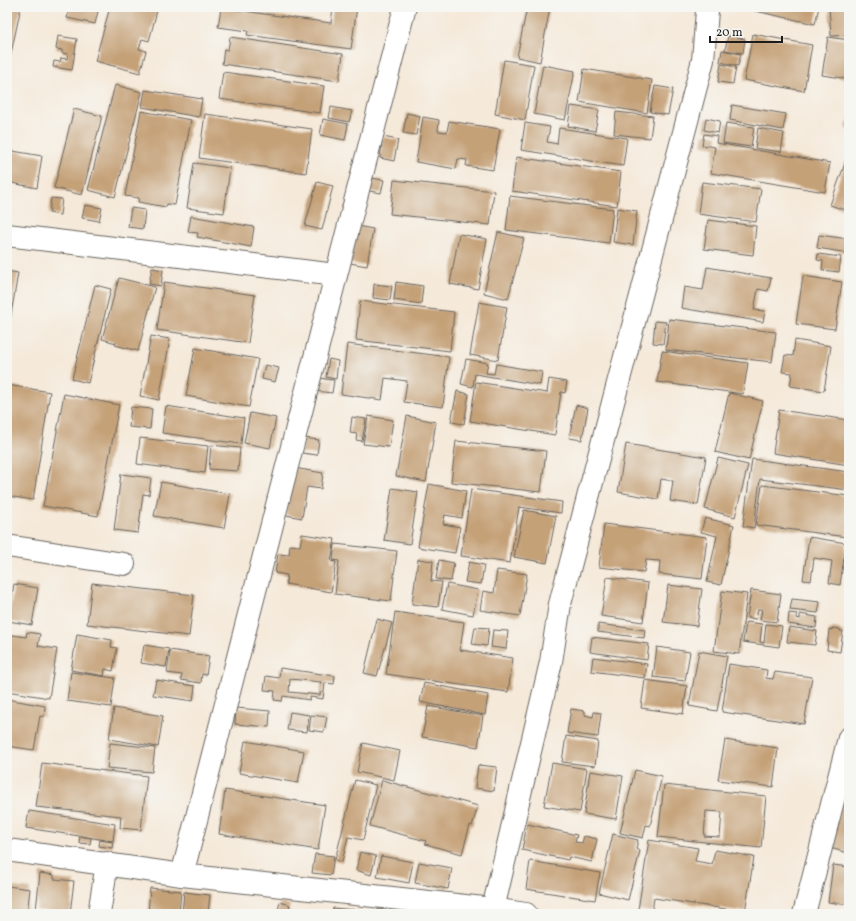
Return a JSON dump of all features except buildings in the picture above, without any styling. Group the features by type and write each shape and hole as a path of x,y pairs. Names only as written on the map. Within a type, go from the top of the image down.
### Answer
{"street":[{"path":"182,875 405,7"},
{"path":"493,909 551,662 560,604 703,60 708,11 707,7"},
{"path":"7,235 336,275"},
{"path":"7,546 124,564"},
{"path":"804,914 849,738"},
{"path":"7,850 107,863 182,875 493,909 526,914"},
{"path":"99,914 107,863"}]}
